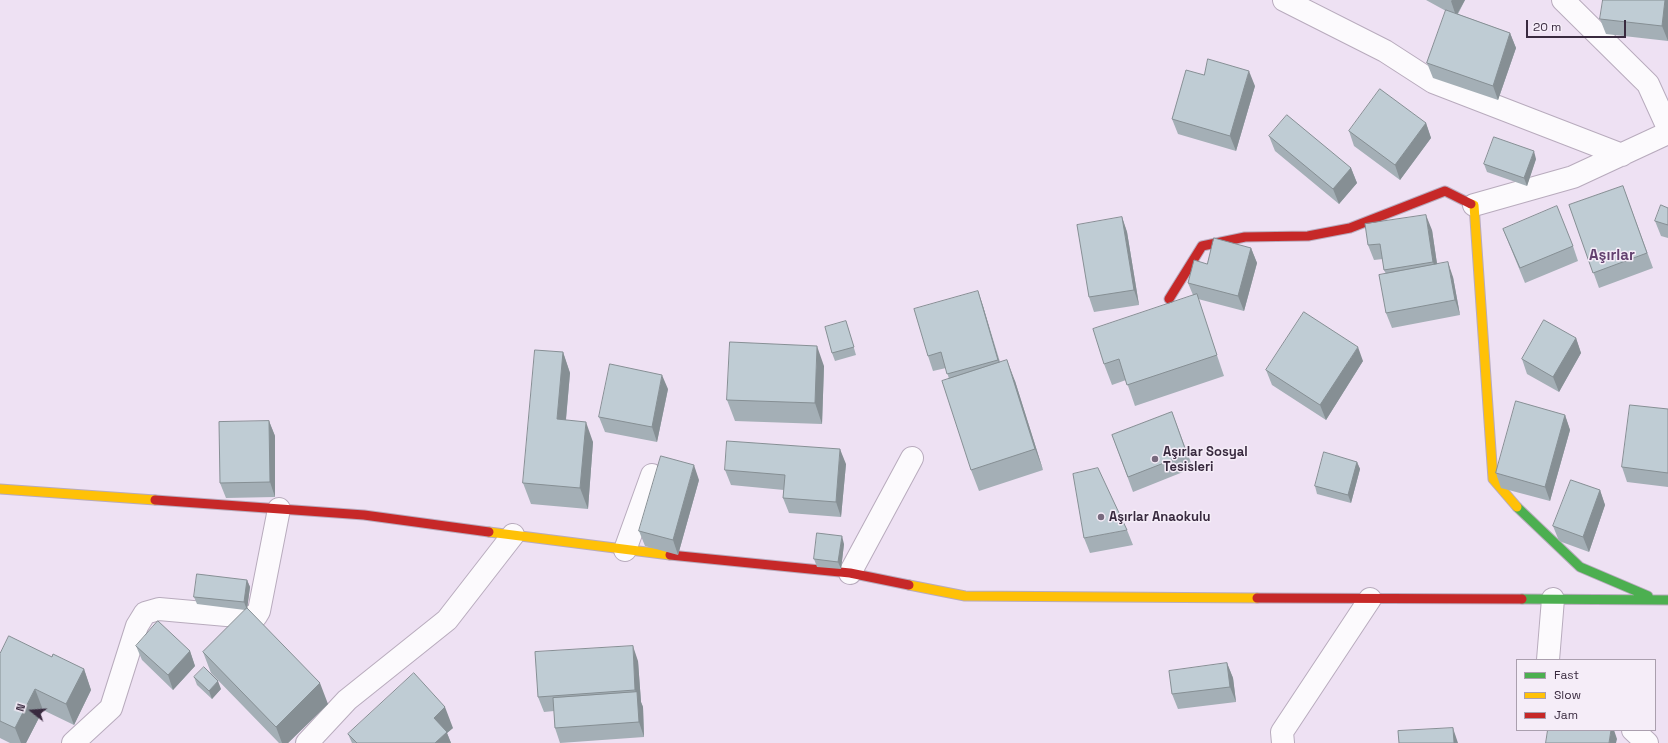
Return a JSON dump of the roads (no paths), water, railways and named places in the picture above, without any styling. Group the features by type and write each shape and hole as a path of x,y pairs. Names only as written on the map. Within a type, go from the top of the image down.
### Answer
{"street":[{"path":"1284,0 1385,51 1433,82 1622,155"},
{"path":"1563,0 1648,84 1668,128"},
{"path":"1169,299 1202,246 1245,237 1308,236 1350,228 1445,191 1474,205 1573,177 1668,133"},
{"path":"1474,205 1493,479 1513,503 1580,567 1657,600"},
{"path":"850,573 912,458"},
{"path":"625,550 652,475"},
{"path":"0,489 364,515 625,550 850,573 965,596 1668,600"},
{"path":"73,743 111,708 137,626 145,614 159,609 248,617 256,616 259,611 279,509"},
{"path":"307,743 347,700 447,620 513,535"},
{"path":"1283,743 1282,732 1370,599"},
{"path":"1548,659 1553,599"},
{"path":"1634,731 1648,743"}],"place":[{"name":"Aşırlar Sosyal Tesisleri","path":"1155,459"},
{"name":"Aşırlar Anaokulu","path":"1101,517"}],"district":[{"name":"Aşırlar","path":"1612,256"}]}
